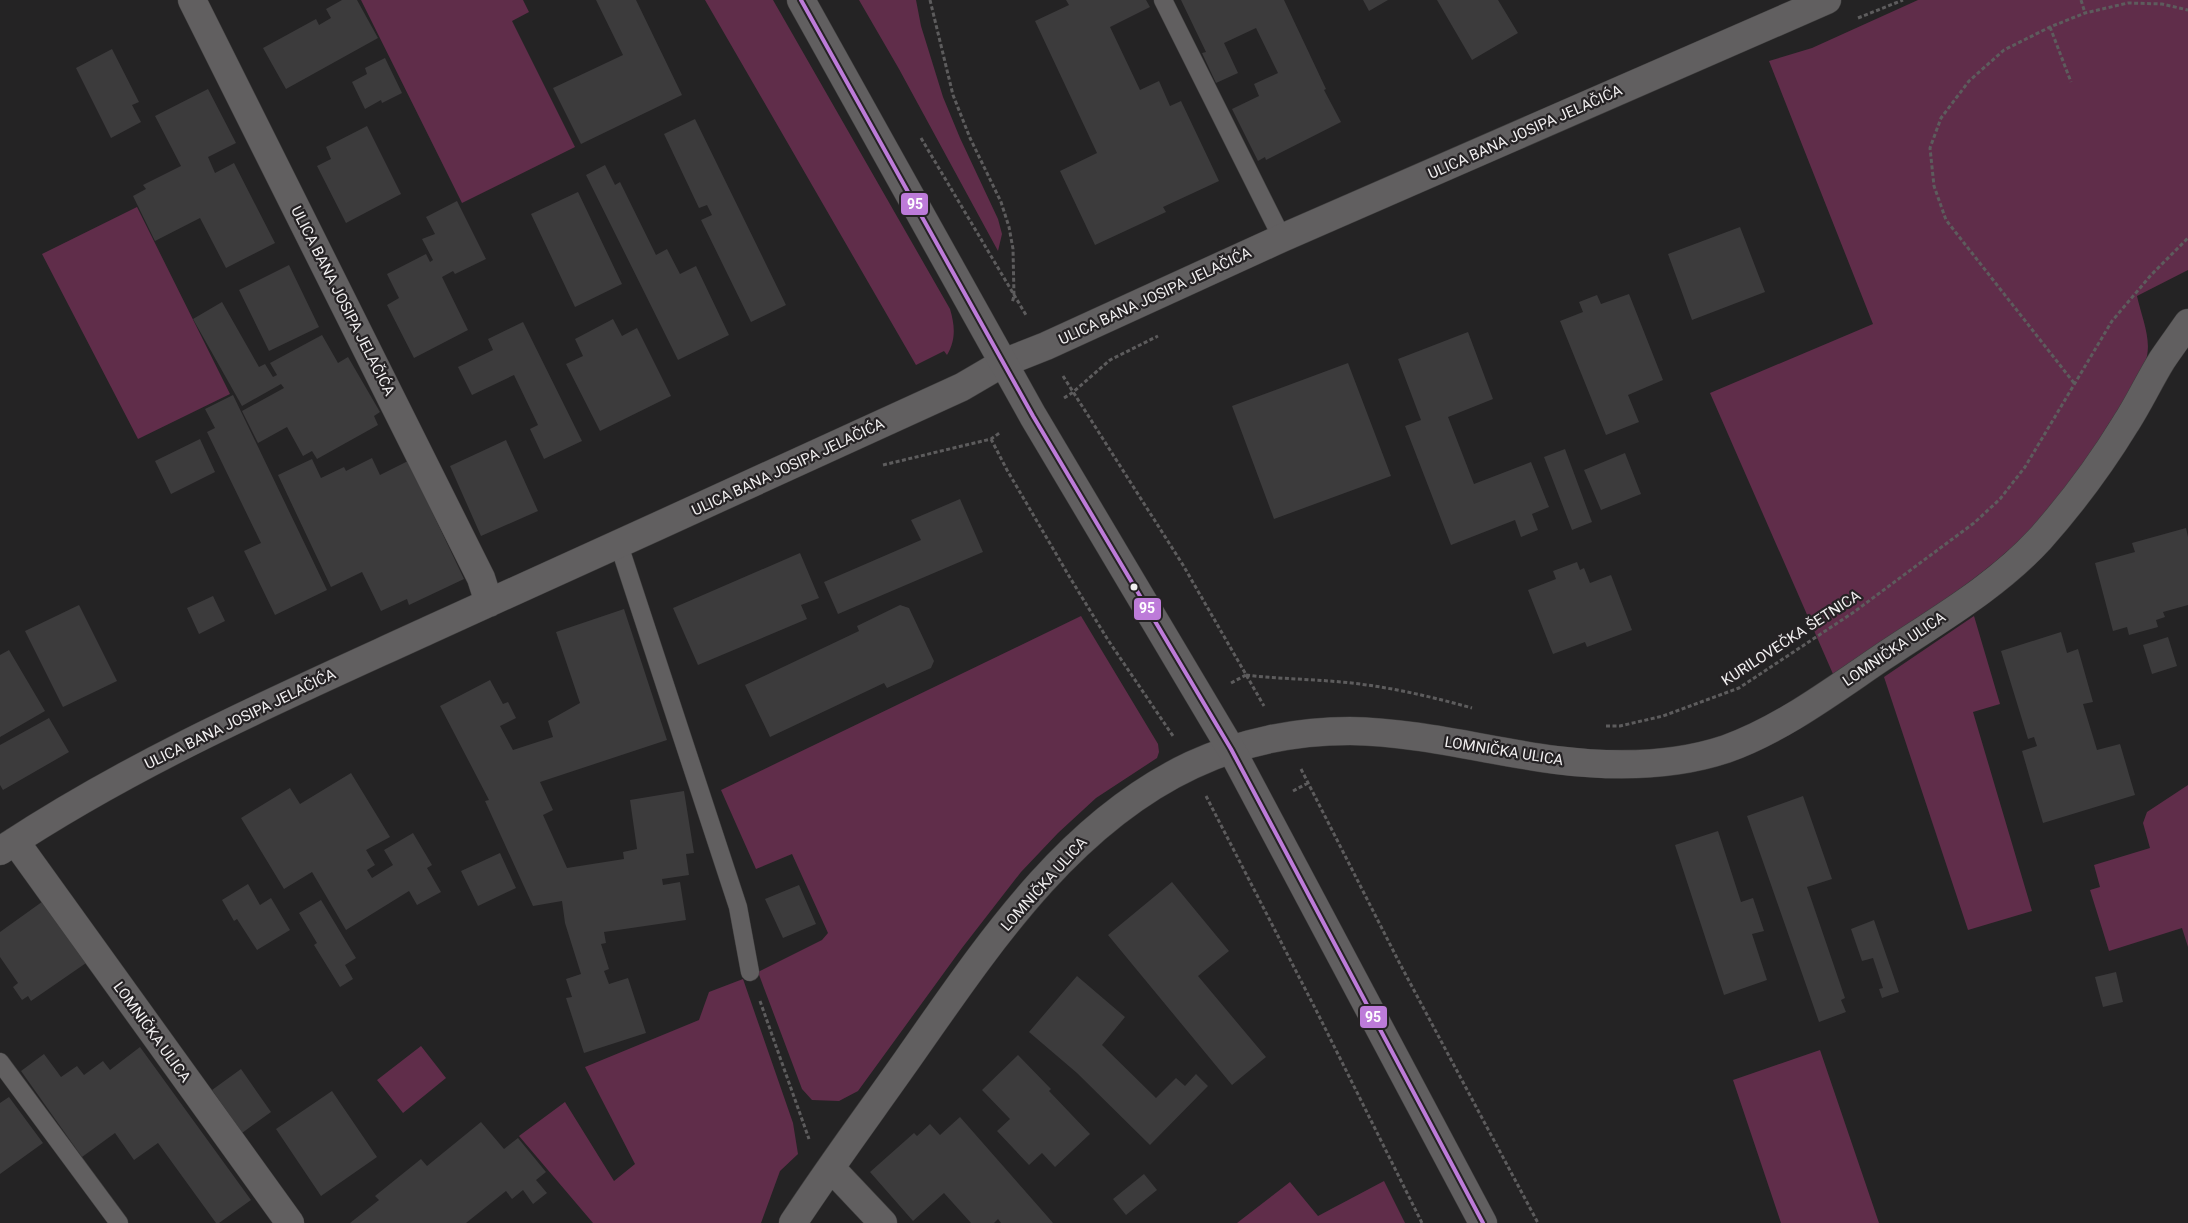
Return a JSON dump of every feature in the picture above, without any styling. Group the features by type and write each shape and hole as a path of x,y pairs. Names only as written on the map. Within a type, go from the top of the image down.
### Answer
{"street":[{"name":"ULICA BANA JOSIPA JELAČIĆA","path":"192,0 481,578 489,603"},
{"path":"801,0 999,356 1231,749 1483,1223"},
{"name":"ULICA BANA JOSIPA JELAČIĆA","path":"7,846 160,756 239,717 962,387 999,356 1046,346 1282,238 1827,0"},
{"name":"LOMNIČKA ULICA","path":"793,1223 978,959 1071,850 1111,814 1146,789 1192,765 1231,749 1298,735 1353,731 1401,735 1558,760 1622,765 1674,761 1725,749 1794,716 1974,596 2014,565 2040,538 2093,474 2129,419 2161,362 2188,323"},
{"name":"LOMNIČKA ULICA","path":"7,846 290,1223"},
{"path":"827,1173 883,1223"}],"lane":[{"path":"1163,0 1282,238"},
{"path":"619,545 738,907 750,972"},
{"path":"0,1062 119,1223"}],"path":[{"path":"930,0 953,95 970,138 1001,202 1010,227 1014,296 999,356"},
{"path":"2081,0 2085,13"},
{"path":"2074,383 1946,220 1934,186 1930,148 1941,118 1969,81 2004,50 2050,27 2085,13 2128,3 2162,4 2188,10"},
{"path":"2050,27 2071,82"},
{"path":"918,132 1028,317"},
{"name":"KURILOVEČKA ŠETNICA","path":"1602,726 1620,726 1663,716 1739,688 1854,612 1974,523 2000,499 2025,467 2112,321 2151,275 2188,238"},
{"path":"1059,369 1072,393 1183,565 1266,710"},
{"path":"882,465 991,438 1000,432"},
{"path":"991,438 1007,470 1108,640 1174,738"},
{"path":"1228,684 1246,675 1276,679 1341,682 1411,691 1478,709"},
{"path":"1294,791 1308,783 1400,964 1538,1223"},
{"path":"1204,791 1422,1223"},
{"path":"750,972 827,1173"}],"shaded area":[{"path":"361,0 523,0 529,12 512,21 575,147 462,203"},
{"path":"705,0 773,0 950,309 954,333 947,355 944,351 916,365"},
{"path":"859,0 916,0 921,26 943,97 998,219 1002,234 998,251 899,69"},
{"path":"1918,0 2188,0 2188,270 2137,296 2148,341 2147,356 2142,369 2092,451 2041,518 2007,552 1984,571 1934,607 1833,674 1710,393 1873,324 1769,61 1812,48"},
{"path":"137,207 230,394 138,439 42,254"},
{"path":"1081,616 1158,744 1159,752 1157,758 1096,798 1058,833 1021,872 962,948 858,1091 839,1101 812,1100 802,1089 758,972 822,940 828,933 792,854 756,869 721,790"},
{"path":"1974,616 2000,704 1973,712 2032,911 1968,930 1884,677"},
{"path":"2188,785 2188,947 2182,928 2109,951 2090,890 2100,887 2094,865 2150,848 2143,823 2147,812"},
{"path":"743,979 793,1123 798,1154 780,1171 761,1223 593,1223 519,1136 565,1102 614,1181 635,1164 585,1067 699,1020 709,992"},
{"path":"421,1046 446,1078 403,1113 377,1080"},
{"path":"1820,1050 1879,1223 1781,1223 1733,1080"},
{"path":"1384,1181 1405,1223 1237,1223 1290,1182 1318,1216"}],"building":[{"path":"342,0 357,0 378,38 286,89 263,48 316,19 319,25 331,18 326,9"},
{"path":"596,0 636,0 682,95 581,144 553,88 623,55"},
{"path":"1066,0 1146,0 1150,7 1110,27 1140,90 1159,81 1170,106 1181,101 1219,181 1163,207 1166,212 1095,245 1060,171 1097,153 1035,21 1069,5"},
{"path":"1181,0 1284,0 1326,89 1324,90 1341,122 1266,160 1265,157 1258,161 1232,109 1259,96 1254,84 1278,73 1256,28 1224,43 1238,73 1216,83 1202,53 1206,52"},
{"path":"1363,0 1388,0 1369,11"},
{"path":"1437,0 1498,0 1518,33 1472,60"},
{"path":"112,49 139,102 132,105 141,122 111,138 76,68"},
{"path":"385,58 402,93 382,103 381,100 365,109 352,82 367,74 365,68"},
{"path":"208,89 236,143 208,157 215,173 234,163 275,243 226,268 200,218 155,241 133,196 146,189 143,185 181,166 155,116"},
{"path":"695,119 786,305 751,322 701,220 712,215 707,205 699,208 664,134"},
{"path":"367,126 401,194 346,223 317,166 331,159 326,147"},
{"path":"605,165 615,185 620,182 656,255 667,249 680,274 696,266 729,335 678,360 586,175"},
{"path":"578,192 622,284 575,307 531,214"},
{"path":"457,201 486,259 455,274 453,271 442,277 468,330 414,358 387,305 399,298 387,274 426,254 430,262 433,260 422,239 435,234 426,217"},
{"path":"1740,227 1765,292 1692,320 1668,254"},
{"path":"289,265 319,327 269,351 239,290"},
{"path":"1629,294 1663,380 1628,395 1639,422 1606,435 1560,321 1583,312 1579,302 1597,295 1601,304"},
{"path":"222,302 259,367 265,364 273,377 277,375 270,363 322,335 338,363 348,357 380,412 374,416 378,425 317,459 312,451 303,456 287,427 258,443 242,411 284,388 281,384 242,406 193,319"},
{"path":"613,319 622,336 637,328 671,396 600,431 566,364 583,356 575,339"},
{"path":"523,322 582,441 544,459 530,429 538,425 514,375 472,395 458,367 493,350 488,339"},
{"path":"1468,332 1493,399 1448,417 1474,484 1531,462 1549,507 1532,514 1538,530 1521,537 1515,520 1451,545 1405,426 1421,420 1398,359"},
{"path":"1348,363 1391,476 1274,519 1232,406"},
{"path":"233,395 327,590 275,615 244,551 261,543 207,432 215,428 205,409"},
{"path":"200,439 215,472 171,494 155,461"},
{"path":"506,440 538,511 481,536 450,466"},
{"path":"1565,449 1592,522 1572,530 1544,457"},
{"path":"1625,453 1641,494 1601,510 1584,470"},
{"path":"372,458 380,475 408,461 464,579 409,605 407,599 381,611 362,572 331,587 278,475 312,459 321,478 344,467 346,471"},
{"path":"960,499 983,552 838,614 824,582 921,540 911,520"},
{"path":"2186,528 2188,537 2188,605 2163,612 2165,617 2156,620 2158,627 2129,635 2127,627 2113,631 2095,563 2135,552 2132,543"},
{"path":"800,553 819,598 801,605 807,619 698,665 673,608"},
{"path":"1577,562 1580,570 1584,568 1590,583 1611,575 1632,630 1587,647 1585,642 1553,654 1528,590 1556,579 1553,571"},
{"path":"213,596 225,621 199,634 187,608"},
{"path":"79,605 117,681 63,707 25,631"},
{"path":"900,605 909,608 934,661 931,668 887,688 884,683 770,737 745,685 859,631 857,626"},
{"path":"624,609 667,740 540,782 553,810 543,815 567,868 624,859 623,852 637,849 630,800 684,791 694,853 686,854 689,875 662,879 663,885 680,882 686,920 604,932 606,943 601,944 609,969 604,971 609,984 628,978 646,1033 584,1053 566,998 572,997 566,979 581,974 565,923 562,901 533,906 485,801 489,800 440,706 490,680 503,704 508,702 516,718 500,726 513,750 553,737 548,721 580,703 556,632"},
{"path":"2061,632 2067,653 2078,649 2093,702 2083,704 2097,750 2120,744 2135,795 2043,823 2022,751 2037,746 2034,737 2028,739 2001,651"},
{"path":"2168,637 2177,666 2152,674 2143,645"},
{"path":"9,650 45,711 0,737 0,655"},
{"path":"49,718 69,752 3,790 0,785 0,745"},
{"path":"351,773 390,837 366,850 375,865 367,870 372,878 393,865 384,850 413,833 432,865 427,868 441,892 417,905 409,891 346,930 312,872 284,889 241,818 290,788 300,804"},
{"path":"1803,796 1832,879 1807,887 1845,998 1841,1000 1846,1012 1819,1022 1747,816"},
{"path":"1718,831 1741,902 1753,898 1764,931 1752,934 1767,980 1724,995 1675,845"},
{"path":"500,853 516,888 478,906 461,871"},
{"path":"1172,882 1229,951 1198,976 1266,1057 1232,1085 1108,935"},
{"path":"248,884 260,905 271,898 290,930 257,950 237,919 234,921 222,900"},
{"path":"799,885 816,924 783,938 765,899"},
{"path":"46,899 89,961 31,1001 28,996 22,1000 13,987 18,983 0,957 0,932"},
{"path":"321,900 356,958 345,965 353,979 340,987 314,945 317,943 299,913"},
{"path":"1874,920 1899,992 1882,998 1879,989 1883,988 1873,958 1862,961 1851,929"},
{"path":"2116,972 2123,1002 2103,1007 2095,977"},
{"path":"1077,976 1125,1017 1102,1045 1156,1098 1176,1078 1185,1086 1196,1074 1208,1086 1150,1145 1077,1073 1029,1032"},
{"path":"140,1047 251,1200 219,1223 216,1223 158,1143 134,1160 115,1133 82,1157 21,1071 44,1054 61,1077 77,1066 84,1075 103,1061 110,1070"},
{"path":"1018,1055 1090,1134 1055,1167 1042,1153 1029,1165 997,1131 1010,1119 982,1090"},
{"path":"241,1069 271,1112 242,1133 212,1090"},
{"path":"332,1091 377,1157 321,1196 276,1129"},
{"path":"9,1097 43,1143 0,1174 0,1103"},
{"path":"960,1117 1053,1223 1001,1223 998,1219 994,1223 971,1223 944,1193 913,1221 870,1172 914,1133 917,1136 930,1124 940,1135"},
{"path":"481,1122 504,1149 518,1138 546,1172 536,1180 547,1193 533,1204 523,1190 512,1199 506,1191 466,1223 350,1223 379,1200 375,1196 421,1159 427,1166"},
{"path":"1144,1174 1157,1190 1126,1215 1113,1199"}],"transit line":[{"name":"95","path":"801,0 1033,416 1231,749 1483,1223"}]}
